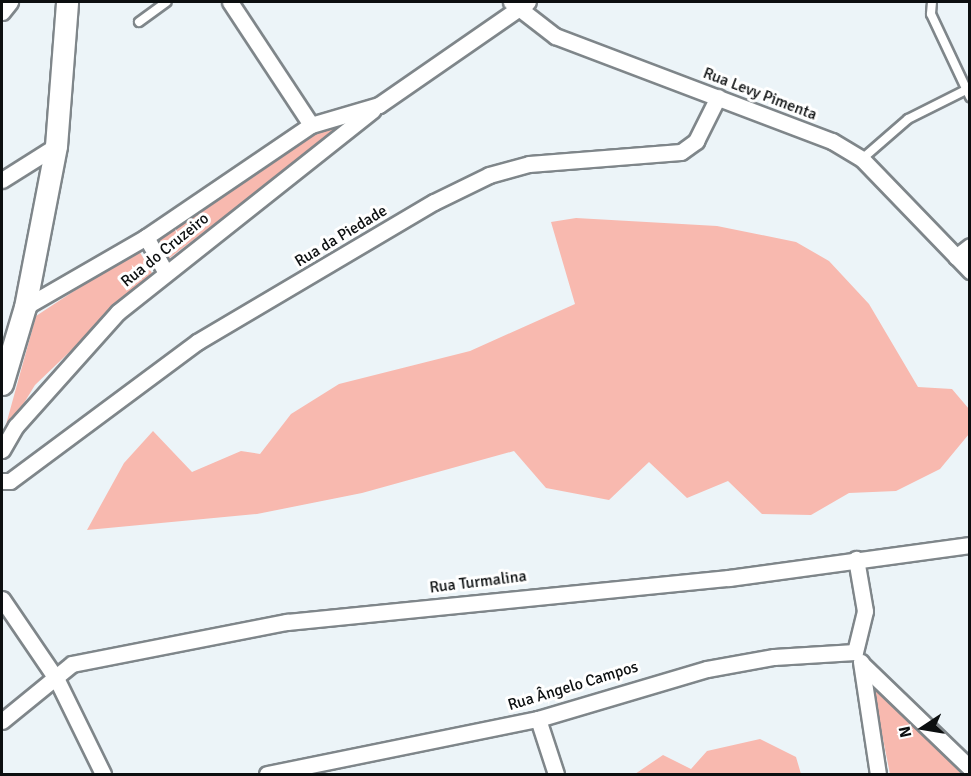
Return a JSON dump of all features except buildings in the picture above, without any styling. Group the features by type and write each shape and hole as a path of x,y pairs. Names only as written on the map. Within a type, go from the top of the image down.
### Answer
{"main road":[{"path":"2,384 7,349 25,307 56,146 67,2"}],"street":[{"path":"2,12 10,2"},
{"path":"230,2 311,125"},
{"name":"Rua do Cruzeiro","path":"2,450 85,345 165,271 379,105 519,5"},
{"name":"Rua Levy Pimenta","path":"519,5 555,36 832,141 862,159 969,271"},
{"name":"Rua da Piedade","path":"2,481 10,481 198,342 434,201 489,175 530,164 681,152 696,141 718,98"},
{"name":"Rua do Cruzeiro","path":"25,307 146,237 311,125 379,105"},
{"path":"2,180 56,146"},
{"path":"146,237 165,271"},
{"path":"956,257 969,246"},
{"name":"Rua Turmalina","path":"2,732 7,718 57,680 72,664 288,622 729,578 969,545"},
{"path":"856,559 865,611 859,659 878,774"},
{"path":"2,599 57,680 103,774"},
{"name":"Rua Ângelo Campos","path":"267,774 322,769 538,719 707,669 774,657 859,659"},
{"path":"859,659 969,768"},
{"path":"538,719 556,774"}],"lane":[{"path":"139,22 167,2"},
{"path":"862,159 908,119 968,93 931,14 932,2"}],"shaded area":[{"path":"354,118 167,260 155,238 316,132"},
{"path":"576,218 717,226 796,242 829,261 869,304 918,387 952,389 969,409 969,434 940,469 896,491 849,493 811,515 762,514 728,481 687,498 649,462 609,500 546,488 514,451 362,493 257,514 87,530 124,463 153,431 192,472 241,451 260,454 291,414 339,384 470,351 575,304 551,222"},
{"path":"138,249 152,273 35,385 2,439 36,316"},
{"path":"872,684 966,774 890,774"},
{"path":"760,739 796,757 801,774 635,774 663,755 691,769 707,751"}]}
